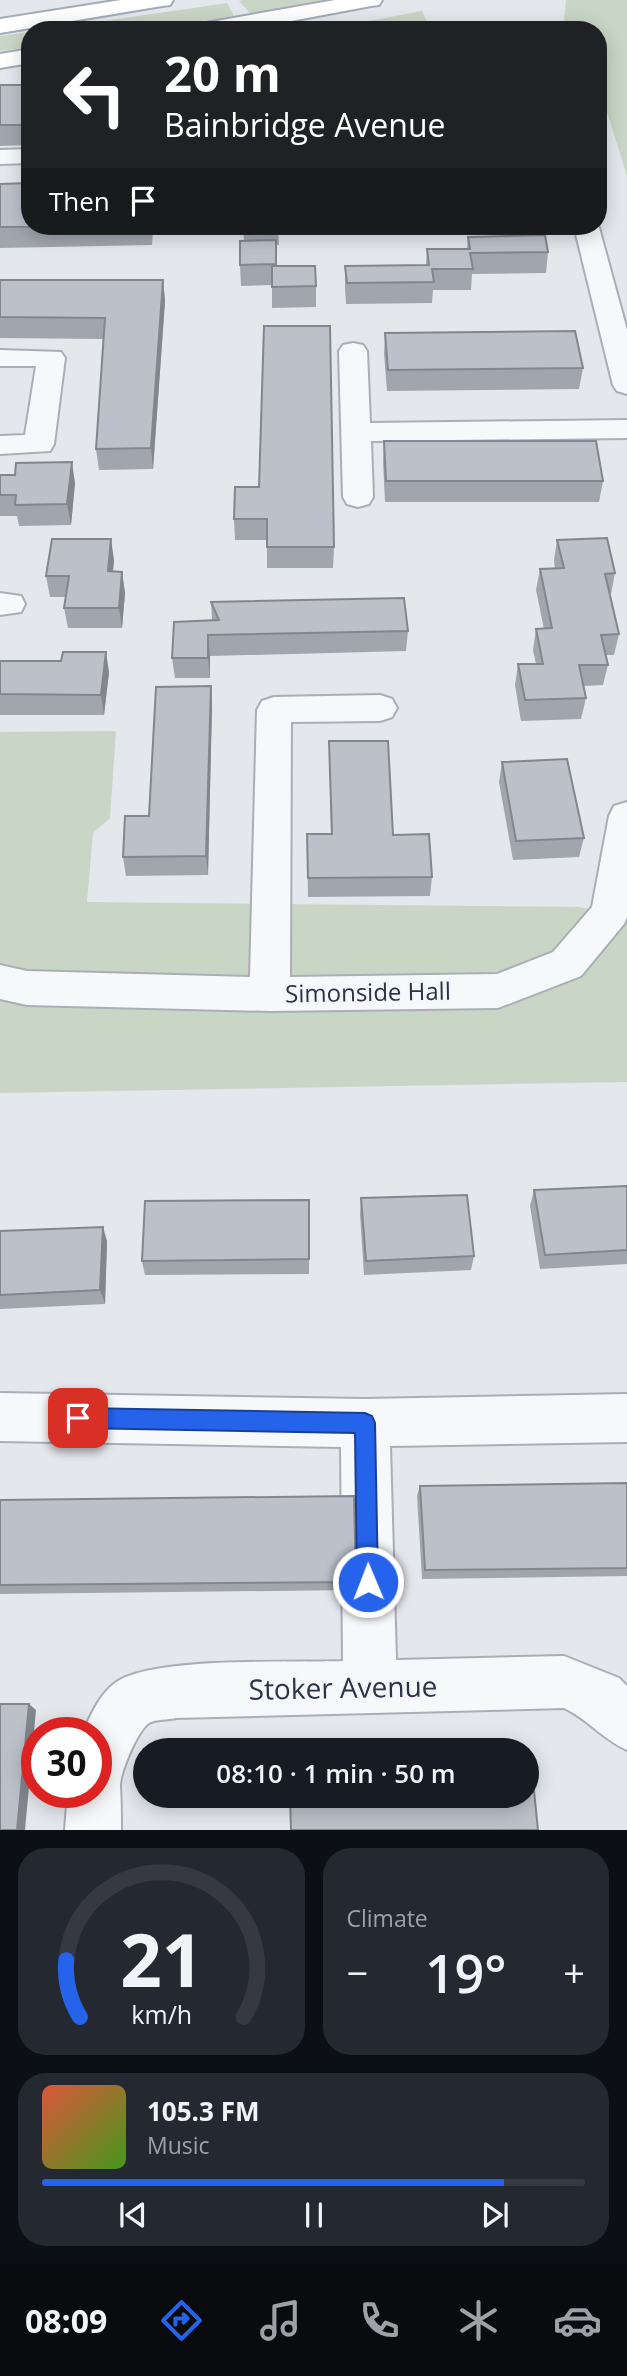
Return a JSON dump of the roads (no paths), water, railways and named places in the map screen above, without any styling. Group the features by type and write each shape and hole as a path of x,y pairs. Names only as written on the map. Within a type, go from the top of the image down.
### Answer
{"main road":[{"path":"31,21 162,0"},
{"path":"255,21 371,0"},
{"path":"0,26 21,23"},
{"path":"0,61 21,58"}],"street":[{"path":"0,157 21,156"},
{"path":"589,235 627,385"},
{"path":"353,351 358,497"},
{"path":"0,358 51,358 38,444 0,445"},
{"path":"355,432 627,429"},
{"path":"270,994 269,906 274,710 380,708"},
{"name":"Simonside Hall","path":"0,982 27,988 270,994 498,991 567,964 610,913 627,816"},
{"path":"0,1417 365,1423 627,1418"},
{"path":"365,1423 369,1688"},
{"name":"Stoker Avenue","path":"112,1727 138,1699 177,1692 564,1682 600,1697 627,1723"},
{"path":"93,1830 94,1808"}]}
